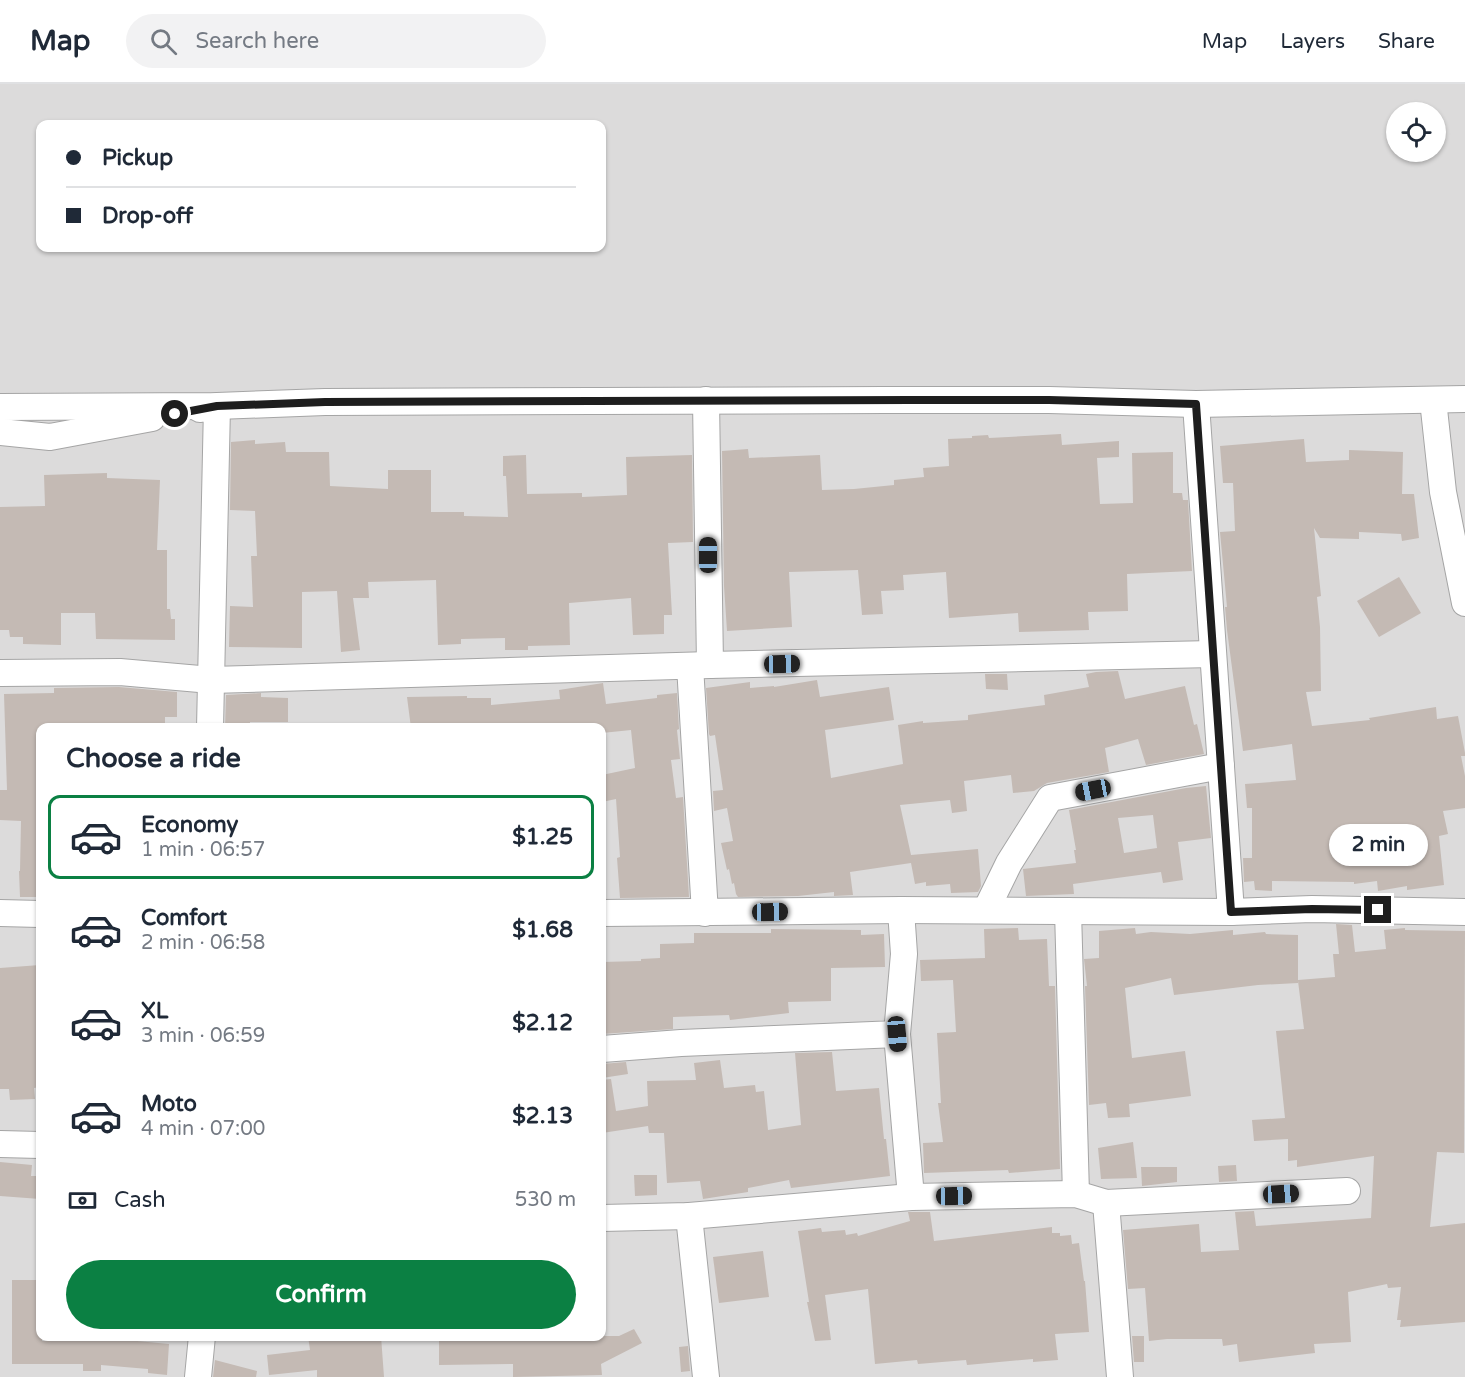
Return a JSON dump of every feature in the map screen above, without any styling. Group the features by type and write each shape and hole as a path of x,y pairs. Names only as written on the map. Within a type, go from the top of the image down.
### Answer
{"street":[{"path":"0,407 706,400 1037,400 1196,404 1465,399"},
{"path":"705,913 700,666 706,400"},
{"path":"1433,400 1443,492 1465,603"},
{"path":"1196,404 1231,912"},
{"path":"0,432 50,438 217,406"},
{"path":"210,723 217,406"},
{"path":"0,673 120,672 211,680 1213,654"},
{"path":"986,910 1009,863 1050,798 1221,766"},
{"path":"606,913 901,910 1231,912 1312,909 1465,912"},
{"path":"901,910 904,954 897,1034 911,1197"},
{"path":"1068,911 1076,1194"},
{"path":"0,913 36,914"},
{"path":"606,1049 681,1043 897,1034"},
{"path":"0,1144 36,1145"},
{"path":"606,1218 689,1216 911,1197 1076,1194 1106,1203 1347,1191"},
{"path":"1106,1203 1120,1377"},
{"path":"689,1216 706,1377"},
{"path":"198,1377 201,1341"}],"shaded area":[{"path":"0,84 1465,84 1465,1377 0,1377"}],"building":[{"path":"1061,434 1062,445 1119,441 1119,457 1097,458 1100,504 1133,503 1132,453 1173,452 1173,493 1182,493 1183,500 1188,500 1192,571 1127,574 1128,611 1088,612 1089,630 1019,632 1018,613 949,618 946,572 903,575 904,590 881,591 883,614 862,615 858,570 789,572 792,627 727,631 722,451 748,449 749,458 820,455 822,490 854,489 894,485 894,480 924,477 923,468 949,466 948,439 988,435 989,438"},
{"path":"1304,439 1306,462 1349,460 1349,450 1403,452 1402,494 1414,494 1419,538 1402,541 1401,534 1359,532 1359,539 1320,538 1314,528 1321,596 1317,597 1321,691 1306,692 1312,726 1370,720 1369,718 1436,707 1437,719 1458,716 1465,753 1465,756 1461,756 1465,776 1465,808 1443,811 1448,834 1439,836 1444,885 1407,890 1407,886 1378,891 1377,881 1354,884 1354,882 1272,881 1272,891 1255,890 1254,881 1244,882 1243,858 1252,858 1252,808 1247,808 1245,784 1296,780 1292,744 1243,751 1227,630 1220,532 1235,531 1233,483 1223,483 1220,446"},
{"path":"255,440 255,444 285,442 286,452 329,452 330,486 388,489 388,470 431,470 431,512 464,512 464,516 508,517 503,456 526,455 527,494 582,493 582,497 627,495 626,457 692,455 693,542 668,543 672,615 664,615 664,634 633,635 631,598 569,603 570,645 528,646 528,650 505,650 505,638 461,639 461,644 438,645 436,580 368,582 369,598 353,598 360,650 341,652 337,591 302,592 302,648 229,647 230,606 253,607 251,556 257,556 255,511 230,510 231,442"},
{"path":"107,473 107,478 160,480 157,550 167,550 167,609 170,609 171,619 175,619 175,640 96,639 95,613 61,613 61,645 23,644 23,637 10,637 9,630 0,630 0,507 45,506 44,475"},
{"path":"1399,577 1421,613 1379,637 1357,601"},
{"path":"1118,671 1125,699 1185,686 1194,725 1197,724 1204,754 1146,765 1138,739 1105,748 1109,772 1047,783 1034,791 1013,793 1011,775 964,781 967,811 952,813 950,800 900,805 911,855 978,849 981,886 978,892 951,893 950,884 926,886 926,882 915,884 911,863 850,872 853,895 834,896 834,892 798,896 738,897 736,894 729,869 727,870 721,843 733,841 727,808 714,811 713,791 723,790 715,735 710,736 709,734 706,688 750,682 750,688 774,687 817,680 820,697 889,687 894,720 825,730 831,778 903,764 898,725 923,721 923,723 968,720 968,715 1045,705 1044,695 1089,687 1086,674"},
{"path":"985,674 1007,674 1008,690 986,689"},
{"path":"603,683 606,704 657,698 657,695 677,693 680,759 671,760 676,798 683,797 689,897 620,898 616,799 606,801 606,774 635,768 631,730 606,733 606,723 410,723 407,697 491,698 491,705 560,699 559,690"},
{"path":"119,687 177,692 177,717 165,717 165,723 36,723 36,897 20,897 21,821 0,820 0,790 7,790 4,694 54,693 54,688"},
{"path":"261,693 261,697 288,698 288,722 225,723 226,695"},
{"path":"1206,786 1211,838 1178,842 1183,880 1163,883 1161,872 1073,884 1074,894 1026,896 1023,869 1076,863 1069,810","holes":["1153,815 1157,848 1124,853 1118,818"]},
{"path":"1336,924 1352,925 1355,952 1386,949 1384,930 1405,928 1405,930 1465,931 1464,1153 1437,1152 1430,1227 1465,1223 1465,1322 1400,1327 1401,1320 1397,1320 1401,1287 1388,1288 1387,1284 1348,1292 1351,1342 1314,1344 1315,1353 1239,1362 1237,1344 1223,1346 1222,1339 1149,1341 1145,1288 1128,1289 1123,1230 1199,1224 1201,1252 1239,1250 1235,1212 1254,1211 1256,1226 1371,1218 1374,1156 1297,1167 1297,1160 1288,1161 1288,1139 1254,1141 1252,1120 1285,1118 1276,1031 1304,1029 1298,981 1298,983 1258,985 1174,995 1171,978 1125,988 1132,1058 1185,1051 1191,1096 1129,1104 1130,1117 1108,1118 1106,1103 1089,1105 1085,986 1087,986 1084,959 1099,958 1099,931 1135,928 1136,934 1151,932 1190,934 1233,930 1233,935 1265,932 1266,934 1298,935 1298,980 1335,977 1333,954 1339,954"},
{"path":"1018,928 1019,940 1047,939 1049,986 1055,986 1060,1169 1009,1173 1008,1170 924,1173 923,1143 943,1142 938,1103 941,1103 937,1033 956,1032 953,980 921,981 920,960 985,958 984,929"},
{"path":"771,929 861,930 861,935 884,934 885,967 831,968 831,1001 788,1002 789,1013 730,1020 729,1015 673,1017 673,1029 606,1034 606,962 660,958 660,944 694,943 694,933 771,933"},
{"path":"36,965 35,1099 10,1100 9,1089 0,1089 0,968"},
{"path":"832,1052 836,1091 879,1088 890,1176 791,1188 789,1180 748,1188 748,1192 703,1199 700,1181 667,1183 664,1133 649,1133 648,1126 606,1132 606,1080 611,1079 616,1111 648,1106 647,1081 696,1080 694,1063 720,1060 724,1088 755,1085 756,1092 764,1091 768,1130 801,1125 795,1053"},
{"path":"626,1062 628,1074 606,1077 606,1064"},
{"path":"1133,1142 1137,1178 1101,1179 1098,1148"},
{"path":"0,1162 32,1165 31,1176 36,1176 36,1199 0,1196"},
{"path":"1236,1165 1237,1181 1219,1182 1218,1166"},
{"path":"1141,1167 1177,1167 1177,1182 1142,1186"},
{"path":"634,1175 657,1175 657,1195 635,1196"},
{"path":"908,1212 930,1212 934,1241 1052,1227 1052,1233 1060,1233 1060,1236 1071,1235 1072,1244 1079,1243 1089,1332 1055,1334 1058,1360 1033,1362 1033,1359 967,1365 966,1360 918,1364 917,1360 875,1364 868,1289 825,1295 831,1340 815,1341 807,1302 809,1302 798,1231 821,1228 822,1232 845,1230 846,1235 857,1233 858,1236 910,1221"},
{"path":"763,1251 769,1297 719,1303 713,1257"},
{"path":"12,1280 36,1280 36,1341 137,1341 169,1344 167,1375 148,1373 148,1369 101,1365 101,1371 83,1371 83,1364 12,1364"},
{"path":"634,1329 642,1343 601,1364 602,1375 513,1377 513,1364 439,1365 439,1341 606,1341 606,1336 619,1336"},
{"path":"1132,1336 1144,1336 1144,1362 1134,1362"},
{"path":"309,1341 381,1341 384,1377 317,1377 317,1370 269,1375 267,1355 310,1350"},
{"path":"688,1346 690,1371 681,1372 679,1347"},
{"path":"215,1360 257,1371 256,1377 213,1377"}],"route":[{"path":"175,414 217,406 325,402 1049,400 1196,404 1231,912 1312,909 1378,910"}]}
